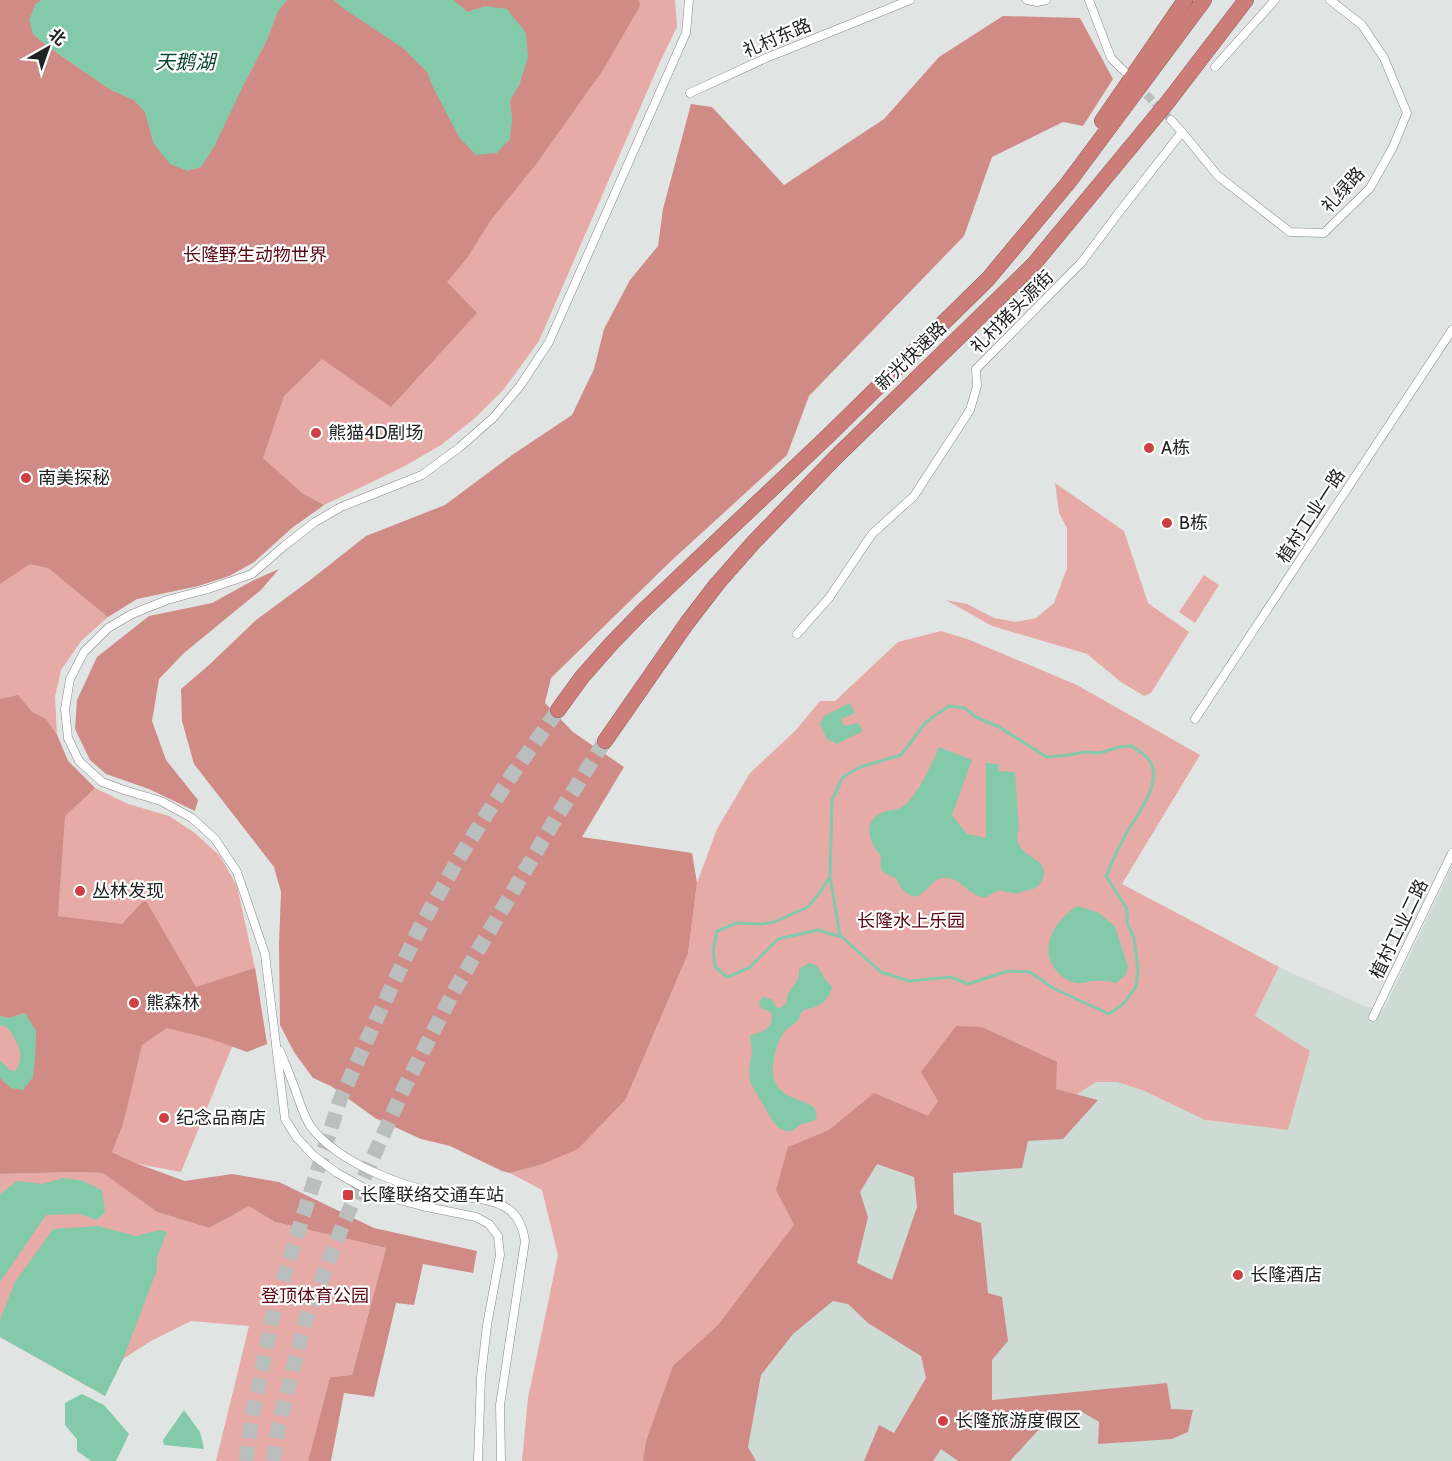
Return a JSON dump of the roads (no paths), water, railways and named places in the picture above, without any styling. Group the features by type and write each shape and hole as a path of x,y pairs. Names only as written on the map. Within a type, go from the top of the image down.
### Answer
{"highway":[{"path":"1032,225 1185,0"},
{"name":"新光快速路","path":"558,710 597,660 643,611 820,444 979,287 1068,183 1204,0"},
{"name":"新光快速路","path":"605,741 717,584 835,458 1034,264 1167,103 1246,0"},
{"path":"1223,31 1251,0"}],"street":[{"path":"478,1461 481,1377 500,1255 498,1236 489,1224 476,1217 422,1206 366,1189 314,1156 297,1138 285,1119 265,954 237,872 215,839 192,818 161,801 102,782 79,761 68,738 65,710 70,679 84,652 108,628 132,614 167,600 252,574 315,522 341,507 422,475 460,447 493,418 520,386 549,342 686,33 689,0"},
{"name":"礼村东路","path":"690,93 766,58 910,0"},
{"path":"1027,0 1037,2 1046,0"},
{"path":"1089,0 1111,58 1124,71"},
{"path":"1215,67 1275,0"},
{"name":"礼绿路","path":"1171,120 1218,176 1290,232 1324,233 1370,188 1393,147 1407,113 1384,58 1362,25 1330,0"},
{"name":"礼村猪头源街","path":"797,634 829,598 872,534 914,496 970,410 977,386 976,369 1081,263 1182,132"},
{"name":"植村工业一路","path":"1195,719 1452,330"},
{"name":"植村工业二路","path":"1373,1017 1452,853"},
{"path":"276,1040 301,1109 312,1128 349,1160 372,1172 433,1192 495,1203 507,1208 523,1228 525,1241 500,1405 501,1461"}],"water":[{"name":"天鹅湖","path":"41,0 287,0 278,11 267,40 214,147 201,167 188,171 170,164 154,144 145,112 134,100 111,90 33,34 29,20 35,5"},
{"path":"334,0 453,0 468,12 486,6 507,9 526,33 528,57 520,83 510,101 512,120 510,139 497,153 476,155 459,137 427,72 403,48"},
{"path":"850,703 855,713 841,719 844,726 858,723 863,731 837,744 827,739 820,724 824,716"},
{"path":"939,747 972,760 952,815 967,834 986,838 986,763 998,764 999,771 1015,772 1019,846 1042,866 1044,876 1038,886 1017,894 999,890 985,898 972,893 956,880 943,878 935,881 920,895 912,896 902,888 896,878 882,871 881,856 869,834 871,822 881,813 898,809 907,803 921,784"},
{"path":"1078,906 1097,912 1115,926 1128,967 1125,976 1116,983 1074,982 1060,974 1050,960 1048,951 1052,933 1063,917"},
{"path":"810,963 818,968 832,987 831,990 824,1002 804,1011 781,1036 773,1068 775,1081 780,1090 812,1106 816,1111 816,1119 801,1124 792,1131 786,1131 773,1122 750,1082 752,1051 750,1035 763,1031 771,1022 771,1012 761,1008 759,1003 762,997 771,999 779,1008 786,1004 788,994 799,977 799,970"},
{"path":"25,1013 36,1031 33,1077 23,1090 11,1088 0,1078 0,1060 10,1070 16,1071 20,1053 7,1027 0,1025 0,1016 9,1018"},
{"path":"64,1178 83,1181 102,1190 105,1212 97,1220 79,1214 46,1215 0,1282 0,1194 17,1181 42,1184"},
{"path":"98,1226 136,1236 160,1230 167,1232 157,1257 157,1270 123,1359 105,1396 0,1337 0,1320 15,1282 53,1229"},
{"path":"82,1394 104,1405 129,1434 116,1461 91,1461 77,1451 77,1439 65,1425 65,1403"},
{"path":"184,1410 200,1432 204,1449 164,1445 163,1440"}],"waterway":[{"path":"949,706 965,708 976,717 999,727 1047,757 1084,752 1100,753 1119,747 1132,746 1151,762 1154,774 1149,794 1121,843 1106,876 1127,909 1127,923 1134,938 1138,970 1136,987 1123,1004 1109,1014 1053,988 1030,972 1008,971 968,984 951,977 909,981 881,972 840,935 830,877 832,800 843,777 860,767 901,755 926,722 949,706"},
{"path":"829,878 808,907 774,922 737,923 717,931 713,950 715,967 727,977 749,968 778,939 818,930 841,937"}],"tunnel":[{"path":"1138,86 1171,120"},
{"path":"246,1461 251,1422 276,1301 340,1100 419,929 459,858 507,782 558,710"},
{"path":"273,1461 279,1425 305,1322 344,1222 405,1086 454,991 556,818 605,741"}],"place":[{"name":"熊猫4D剧场","path":"316,433"},
{"name":"A栋","path":"1149,448"},
{"name":"南美探秘","path":"26,478"},
{"name":"B栋","path":"1167,523"},
{"name":"丛林发现","path":"80,891"},
{"name":"熊森林","path":"134,1003"},
{"name":"纪念品商店","path":"164,1118"},
{"name":"长隆联络交通车站","path":"348,1195"},
{"name":"长隆酒店","path":"1238,1275"},
{"name":"长隆旅游度假区","path":"943,1421"}],"park label":[{"name":"长隆野生动物世界","path":"255,255"},
{"name":"长隆水上乐园","path":"911,921"},
{"name":"登顶体育公园","path":"315,1296"}]}
